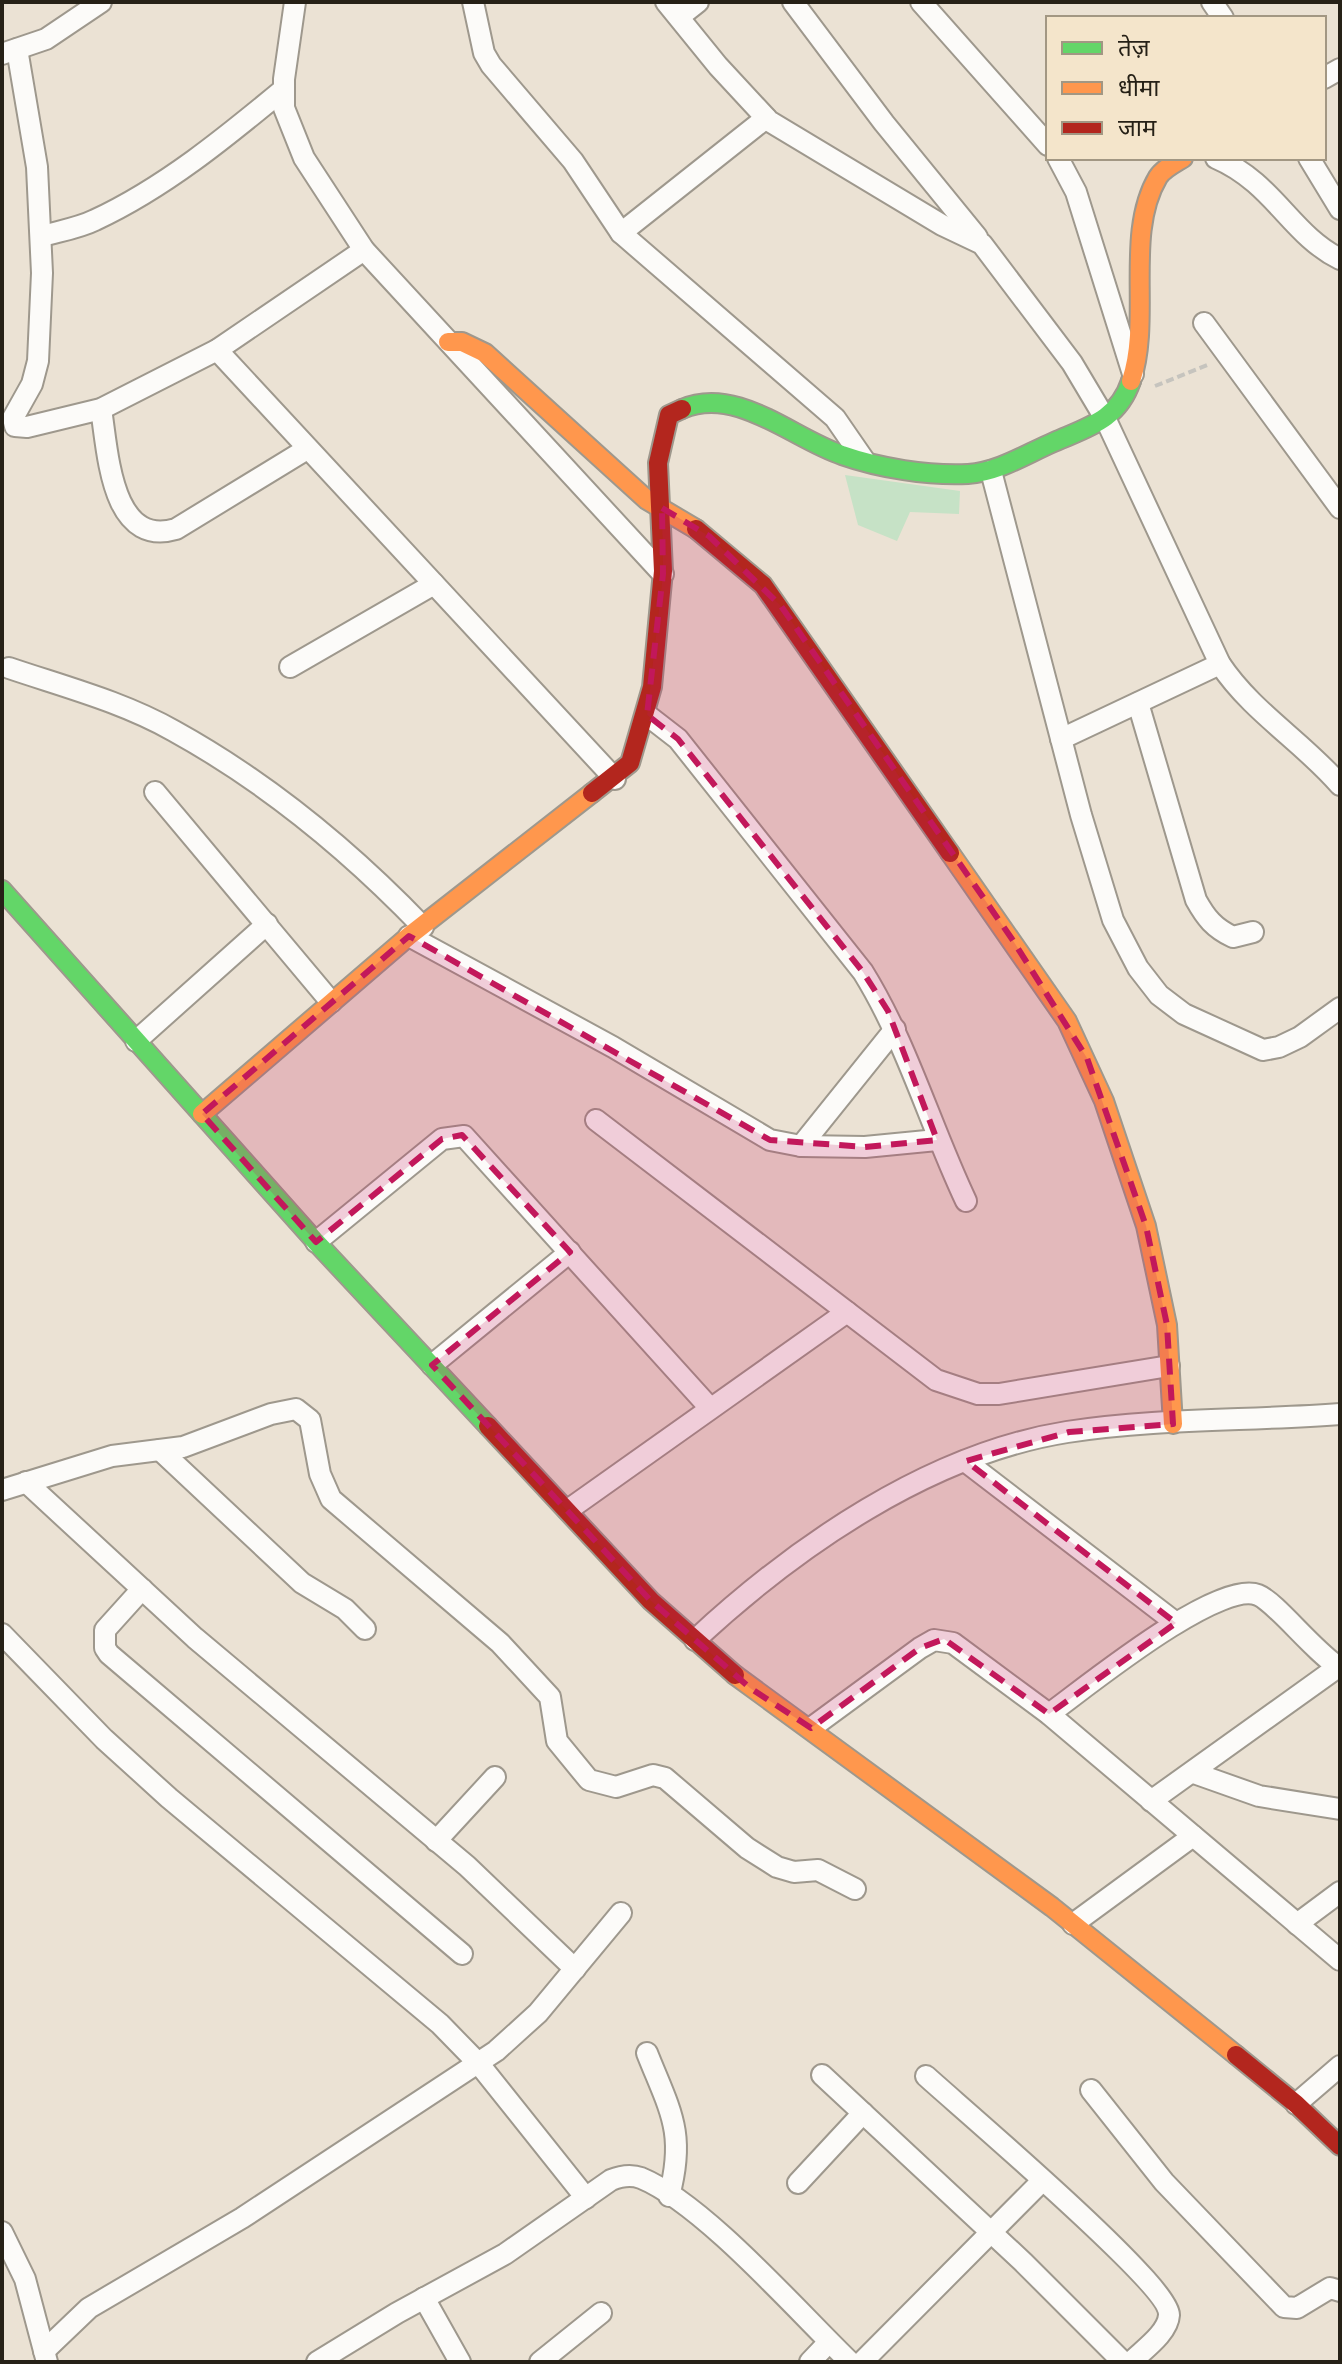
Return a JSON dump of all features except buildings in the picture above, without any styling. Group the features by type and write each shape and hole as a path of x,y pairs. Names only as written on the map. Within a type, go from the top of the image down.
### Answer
{"street":[{"path":"101,2 46,39 9,52 31,122 42,236 38,361 13,423 27,427 101,409 217,350 364,250"},
{"path":"295,2 284,89 287,122 298,147 364,250 663,574"},
{"path":"473,2 484,53 491,65 573,161 621,233 835,418 864,460"},
{"path":"698,2 673,9 718,66 766,118 942,225 982,244"},
{"path":"793,2 1072,363 1106,420 1220,664 1234,685 1324,766 1340,785"},
{"path":"921,2 1046,143"},
{"path":"42,236 78,227 126,204 199,155 284,89"},
{"path":"621,233 766,118"},
{"path":"1059,160 1076,192 1131,382"},
{"path":"202,1114 416,932 615,779 630,763 647,715 663,574 658,445 669,415 694,405 735,406 827,450 864,460 962,474 991,471 1106,420 1131,382 1141,310 1145,206 1158,173 1176,160"},
{"path":"1220,160 1256,180 1312,240 1340,259"},
{"path":"1310,160 1340,209"},
{"path":"1204,323 1340,508"},
{"path":"448,342 462,342 485,353 647,500 709,536 743,564 781,606 1067,1021 1104,1101 1146,1226 1164,1306 1173,1424"},
{"path":"217,350 615,779"},
{"path":"101,409 113,486 130,516 142,529 157,534 176,529 307,449"},
{"path":"991,471 1061,739 1113,920 1138,968 1159,995 1184,1014 1263,1050 1279,1047 1300,1037 1340,1008"},
{"path":"290,667 434,584"},
{"path":"1061,739 1220,664"},
{"path":"9,668 113,703 173,730 232,766 317,827 374,877 416,932 770,1140 801,1146 865,1147 937,1140"},
{"path":"1138,703 1196,900 1208,922 1220,931 1233,937 1253,932"},
{"path":"647,715 678,739 863,972 895,1029 937,1140 966,1201"},
{"path":"155,792 331,1002"},
{"path":"2,890 316,1242 651,1601 750,1688 811,1728 1073,1924 1296,2104 1340,2146"},
{"path":"136,1041 267,924"},
{"path":"801,1146 895,1029"},
{"path":"596,1120 936,1380 978,1394 1044,1389 1169,1366"},
{"path":"316,1242 442,1139 459,1135 472,1143 710,1408"},
{"path":"432,1365 570,1252"},
{"path":"568,1510 847,1312"},
{"path":"2,1490 112,1456 183,1447 286,1410 303,1413 310,1420 320,1474 331,1499 500,1643 550,1697 557,1741 589,1780 616,1787 653,1775 665,1778 747,1848 777,1867 794,1872 818,1870 855,1889"},
{"path":"695,1640 729,1609 851,1521 907,1485 965,1461 1069,1432 1340,1414"},
{"path":"160,1450 302,1583 345,1609 365,1629"},
{"path":"965,1461 1176,1623"},
{"path":"26,1482 206,1648 436,1841 575,1969"},
{"path":"142,1589 105,1630 105,1648 109,1654 462,1954"},
{"path":"1049,1714 1176,1623 1234,1593 1256,1594 1339,1668 1151,1801"},
{"path":"2,1634 115,1749 260,1877 440,2024 479,2064 586,2198"},
{"path":"811,1728 934,1640 953,1643 1049,1714 1340,1960"},
{"path":"1194,1773 1259,1796 1340,1809"},
{"path":"436,1841 495,1777"},
{"path":"1073,1924 1193,1836"},
{"path":"1297,1924 1340,1892"},
{"path":"46,2357 89,2308 242,2218 479,2064 538,2013 621,1913"},
{"path":"647,2053 678,2138 676,2169 669,2196"},
{"path":"1296,2104 1340,2066"},
{"path":"822,2075 1123,2362"},
{"path":"926,2076 1123,2254 1164,2300 1169,2310 1166,2325 1131,2362"},
{"path":"1091,2090 1164,2182 1284,2307 1297,2308 1330,2288 1340,2291"},
{"path":"798,2183 863,2113"},
{"path":"317,2362 505,2254 621,2176 639,2178 669,2196 720,2236 850,2362"},
{"path":"862,2362 993,2235 1042,2181"},
{"path":"2,2232 25,2279 46,2357"},
{"path":"424,2298 460,2362"},
{"path":"540,2362 601,2313"},
{"path":"810,2362 829,2342"}],"path":[{"path":"1131,382 1141,391 1227,358"}],"highlighted area":[{"path":"662,508 709,536 781,606 1012,939 1087,1058 1146,1226 1167,1325 1173,1424 1069,1432 966,1461 1176,1623 1049,1714 944,1639 920,1648 811,1728 750,1688 651,1601 432,1365 570,1252 462,1135 442,1139 316,1242 202,1114 409,936 770,1140 865,1147 937,1140 888,1011 863,972 678,739 647,715 663,574"}],"green space":[{"path":"845,475 960,491 959,514 910,512 897,541 858,525"}],"traffic: fast":[{"path":"682,409 703,403 723,404 764,417 856,460 920,472 968,474 1001,466 1079,432 1110,413 1131,381"},
{"path":"2,890 316,1242 488,1426"}],"traffic: slow":[{"path":"1131,381 1139,331 1142,224 1158,177 1180,160"},
{"path":"448,342 462,342 485,353 647,500 696,529"},
{"path":"202,1114 409,936 592,793"},
{"path":"950,853 1067,1021 1104,1101 1146,1226 1167,1325 1173,1424"},
{"path":"735,1675 1052,1907 1236,2055"}],"traffic: jam":[{"path":"592,793 630,763 652,687 663,571 658,463 669,415 682,409"},
{"path":"696,529 763,585 950,853"},
{"path":"488,1426 651,1601 735,1675"},
{"path":"1236,2055 1296,2104 1340,2146"}]}
